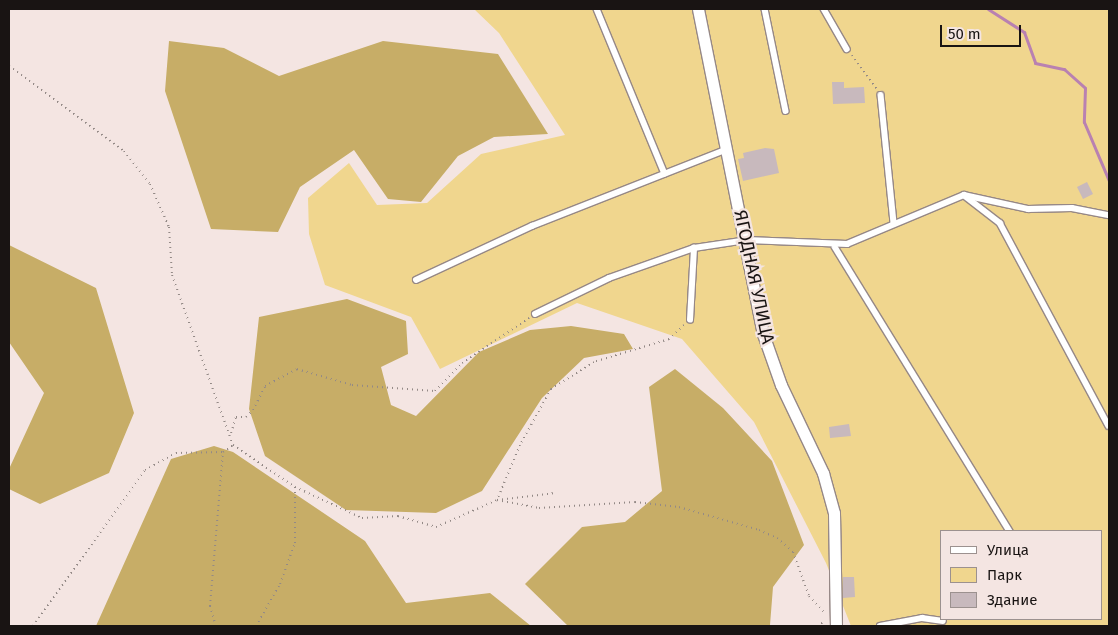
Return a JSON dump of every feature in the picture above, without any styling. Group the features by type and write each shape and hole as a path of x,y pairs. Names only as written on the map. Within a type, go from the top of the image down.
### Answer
{"street":[{"name":"ЯГОДНАЯ УЛИЦА","path":"698,9 725,150 747,240 763,334 823,473 834,513 835,621"}],"lane":[{"path":"597,9 665,174"},
{"path":"765,9 786,111"},
{"path":"824,9 847,49"},
{"path":"881,95 894,223"},
{"path":"416,280 532,226 725,150"},
{"path":"964,196 1000,223 1109,426"},
{"path":"535,314 609,278 694,248 747,240 835,246 964,196 1028,209 1072,208 1109,215"},
{"path":"835,246 1009,530"},
{"path":"690,320 694,248"},
{"path":"880,626 922,618 943,621"}],"path":[{"path":"847,49 881,95"},
{"path":"9,66 124,151 150,184 169,227 172,275 231,434 233,444 295,487 362,518 398,516 436,527 497,500 556,493"},
{"path":"231,434 236,417 246,417 253,410 265,386 297,369 352,386 435,391 462,363 535,314"},
{"path":"497,500 520,445 551,389 594,362 669,339 690,320"},
{"path":"33,626 145,470 176,453 223,452 233,444"},
{"path":"216,626 210,606 223,452"},
{"path":"256,626 280,584 295,543 295,487"},
{"path":"497,500 548,509 635,502 679,507 759,530 777,538 793,552 816,608 835,621"}],"green space":[{"path":"474,9 1109,9 1109,626 851,626 826,563 754,422 682,339 577,303 440,369 411,317 325,285 309,234 308,198 349,163 377,205 427,203 481,154 565,135 499,33"}],"shaded area":[{"path":"169,41 224,48 279,76 383,41 498,54 548,134 494,137 458,156 421,202 388,199 354,150 300,187 278,232 211,229 165,91"},
{"path":"9,245 96,288 134,413 109,473 40,504 9,489 9,469 44,393 9,342"},
{"path":"347,299 406,321 408,354 381,367 391,405 416,416 479,352 530,330 571,326 624,334 633,349 584,358 542,398 482,491 436,513 346,510 265,456 249,409 259,317"},
{"path":"675,369 723,408 772,461 804,545 773,587 770,625 568,626 525,584 582,527 625,522 662,491 649,387"},
{"path":"214,446 233,452 365,541 406,603 490,593 531,626 96,626 171,459"}],"building":[{"path":"832,82 844,82 844,88 864,87 865,103 833,104"},
{"path":"765,148 774,149 779,173 743,181 738,159 744,158 743,153"},
{"path":"1087,182 1093,194 1083,199 1077,187"},
{"path":"849,424 851,436 830,438 829,427"},
{"path":"843,577 854,577 855,597 843,598"}],"waterway":[{"path":"988,9 1024,32 1035,63 1064,69 1085,88 1084,122 1109,181"}]}
